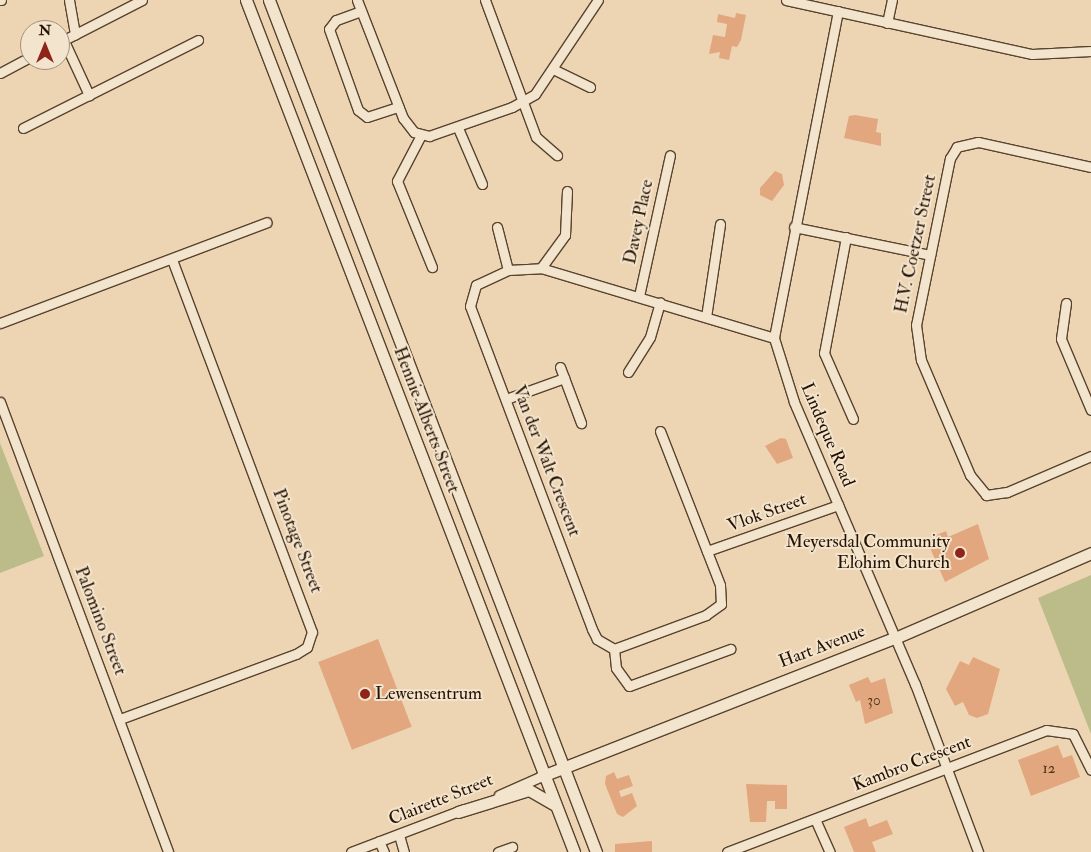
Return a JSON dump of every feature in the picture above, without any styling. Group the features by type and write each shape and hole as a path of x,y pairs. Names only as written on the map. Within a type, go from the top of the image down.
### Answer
{"street":[{"path":"69,0 75,34"},
{"path":"70,37 142,0"},
{"name":"Hennie Alberts Street","path":"246,0 542,776 574,852"},
{"name":"Hennie Alberts Street","path":"269,0 596,852"},
{"path":"357,0 398,107 407,125 421,135 436,136 524,101 555,70 598,0"},
{"path":"485,0 536,137 557,155"},
{"path":"786,0 1032,54 1091,51"},
{"path":"887,23 892,0"},
{"path":"362,11 336,20 330,29 358,110 367,117 398,107"},
{"name":"Lindeque Road","path":"838,11 794,227 774,338 794,402 895,638 978,852"},
{"path":"23,128 198,40"},
{"path":"70,58 89,95"},
{"path":"0,72 20,63"},
{"path":"555,70 590,87"},
{"path":"458,128 482,184"},
{"path":"421,135 397,181 432,267"},
{"name":"H.V. Coetzer Street","path":"1091,166 978,142 960,145 950,158 916,325 921,360 979,489 986,495 1000,494 1091,456"},
{"name":"Davey Place","path":"640,296 670,155"},
{"path":"541,268 565,235 567,191"},
{"path":"0,322 172,260 267,222"},
{"path":"706,317 720,224"},
{"path":"497,227 508,270"},
{"path":"794,227 930,255"},
{"path":"846,237 824,353 853,419"},
{"name":"Pinotage Street","path":"120,719 296,654 307,647 312,632 172,260"},
{"name":"Van der Walt Crescent","path":"614,649 597,640 592,629 506,399 470,294 482,280 508,270 541,268 660,302 774,338"},
{"path":"628,372 650,337 660,302"},
{"path":"1066,303 1060,339 1091,410"},
{"path":"560,367 581,423"},
{"path":"506,399 564,378"},
{"name":"Palomino Street","path":"0,402 120,719 168,852"},
{"path":"660,432 720,585 721,604 706,615 614,649 616,668 629,686 730,649"},
{"name":"Vlok Street","path":"707,551 838,504"},
{"name":"Hart Avenue","path":"542,776 895,638 1091,553"},
{"name":"Kambro Crescent","path":"727,852 945,768 1054,729 1073,734 1080,742 1091,770"},
{"name":"Clairette Street","path":"351,852 458,812 542,776"},
{"path":"458,812 529,790 556,806"},
{"path":"815,819 830,852"},
{"path":"399,834 404,852"},
{"path":"379,841 384,852"},
{"path":"498,852 512,847"}],"green space":[{"path":"0,443 44,556 0,573"},
{"path":"1091,575 1091,734 1038,598"}],"building":[{"path":"736,13 746,15 741,40 737,47 732,46 729,60 719,58 720,52 709,54 713,35 725,37 727,24 717,22 718,14 735,18"},
{"path":"855,115 878,119 876,132 881,133 881,146 844,138 849,116"},
{"path":"775,171 782,174 784,185 772,201 760,195 760,188"},
{"path":"781,438 786,439 793,458 777,464 765,446"},
{"name":"Meyersdal Community Elohim Church","path":"978,524 989,559 945,582 930,548 938,545 934,536 946,531 948,537"},
{"name":"Lewensentrum","path":"378,639 412,727 352,750 318,662"},
{"path":"973,657 1000,669 988,714 977,718 969,715 963,702 955,706 946,689 960,661 969,665"},
{"path":"868,677 871,683 885,678 893,713 865,724 860,700 856,702 849,685"},
{"path":"1058,745 1063,758 1072,755 1080,777 1031,796 1018,760"},
{"path":"614,772 617,779 629,775 633,786 619,791 621,797 632,793 637,806 623,817 617,814 605,784 606,776"},
{"path":"746,784 787,785 787,809 775,809 775,801 767,801 766,822 750,822"},
{"path":"866,818 869,827 887,820 893,834 872,842 876,852 854,852 844,827"},
{"path":"652,841 652,852 615,852 615,844"}],"place":[{"name":"Meyersdal Community Elohim Church","path":"960,553"},
{"name":"Lewensentrum","path":"365,694"}]}
